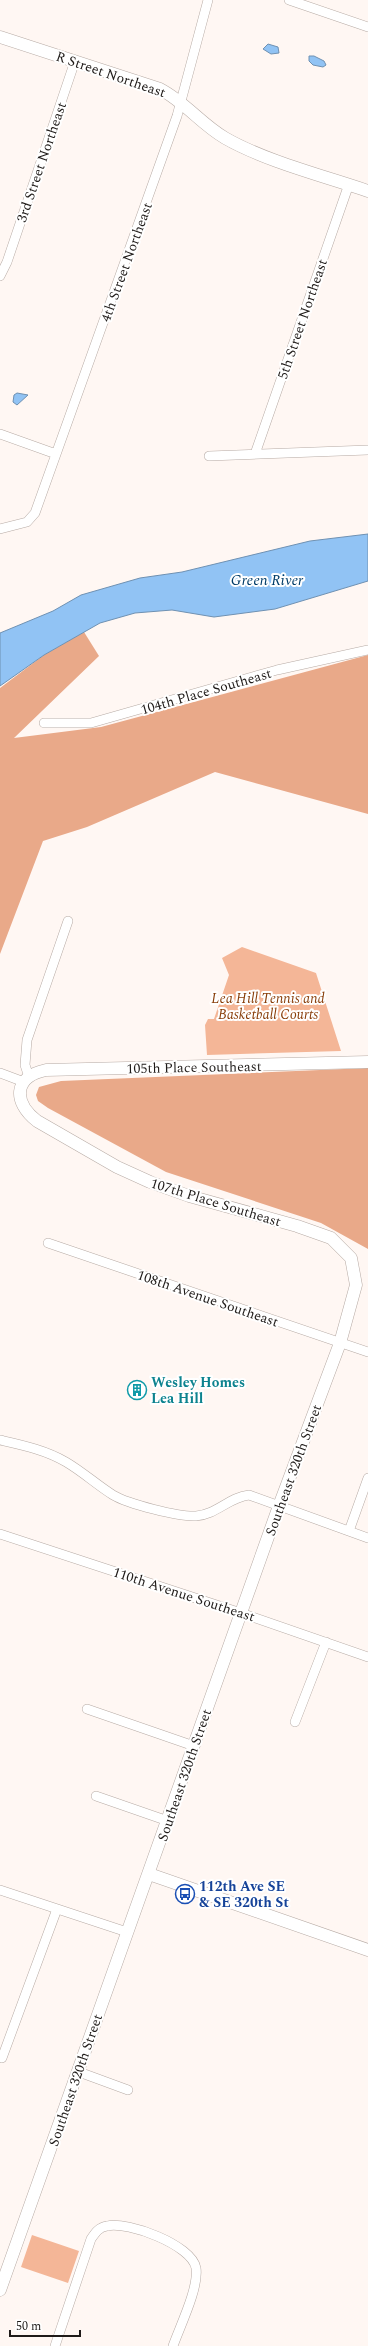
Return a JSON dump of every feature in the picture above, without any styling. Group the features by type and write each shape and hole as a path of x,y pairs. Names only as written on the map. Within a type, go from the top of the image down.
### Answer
{"street":[{"name":"4th Street Northeast","path":"0,529 31,519 56,454 182,102 208,0"},
{"path":"289,0 368,27"},
{"name":"R Street Northeast","path":"0,37 149,85 182,102 203,123 238,145 368,191"},
{"name":"3rd Street Northeast","path":"0,276 7,262 75,62"},
{"name":"5th Street Northeast","path":"255,454 348,184"},
{"path":"0,434 56,454"},
{"path":"209,456 368,450"},
{"name":"104th Place Southeast","path":"44,723 91,724 278,670 368,650"},
{"path":"0,1073 27,1079 25,1065 27,1040 68,921"},
{"name":"105th Place Southeast","path":"27,1079 39,1072 63,1070 368,1062"},
{"name":"107th Place Southeast","path":"27,1079 19,1094 21,1104 27,1113 48,1128 117,1167 169,1190 315,1232 336,1242 351,1258"},
{"name":"108th Avenue Southeast","path":"48,1243 368,1352"},
{"name":"Southeast 320th Street","path":"0,2290 79,2072 127,1932 168,1821 279,1506 340,1343 356,1285 351,1258"},
{"path":"0,1440 22,1445 66,1462 105,1490 126,1501 196,1516 214,1510 232,1499 249,1495 368,1538"},
{"path":"349,1531 368,1478"},
{"name":"110th Avenue Southeast","path":"0,1534 242,1613 368,1657"},
{"path":"295,1722 326,1642"},
{"path":"87,1709 194,1746"},
{"path":"96,1796 168,1821"},
{"path":"149,1874 368,1950"},
{"path":"0,1890 127,1932"},
{"path":"2,2058 57,1909"},
{"path":"79,2072 128,2090"},
{"path":"55,2346 88,2246 100,2228 107,2226 122,2226 165,2240 184,2250 194,2261 195,2282 173,2346"}],"green space":[{"name":"Lea Hill Tennis and Basketball Courts","path":"242,947 316,973 341,1051 207,1055 205,1025 208,1019 214,1019 229,975 222,958"},
{"path":"32,2235 79,2251 68,2283 21,2267"}],"shaded area":[{"path":"84,632 99,656 14,738 101,727 368,655 368,814 215,772 87,827 43,841 0,954 0,688 44,655"},
{"path":"368,1068 368,1249 321,1223 166,1172 48,1108 38,1101 36,1095 39,1087 61,1081"}],"water":[{"path":"268,44 278,47 279,53 271,54 263,49"},
{"path":"309,56 314,56 324,61 326,65 323,67 313,65 309,61"},
{"path":"17,393 28,395 17,405 13,402 14,395"},
{"name":"Green River","path":"368,534 368,581 275,609 214,617 172,610 135,613 100,623 44,655 0,686 0,633 53,611 81,595 140,578 182,572 310,541"}],"place":[{"name":"Wesley Homes Lea Hill","path":"137,1390"},
{"name":"112th Ave SE & SE 320th St","path":"185,1894"}]}
